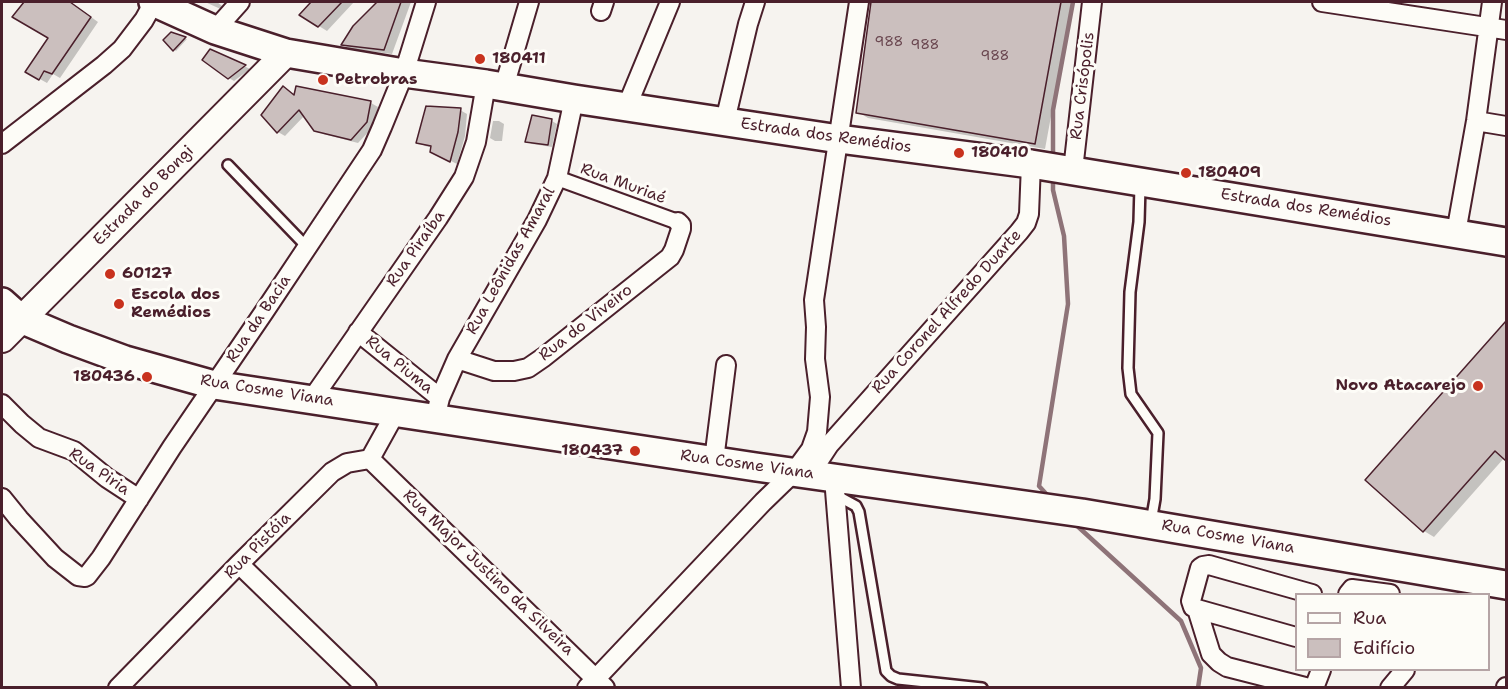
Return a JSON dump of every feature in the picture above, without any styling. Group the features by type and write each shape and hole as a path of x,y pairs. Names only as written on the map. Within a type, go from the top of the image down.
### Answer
{"main road":[{"name":"Estrada dos Remédios","path":"154,2 215,30 286,53 839,139 1071,170 1506,242"},
{"name":"Estrada do Bongi","path":"2,339 11,310 286,53"},
{"name":"Rua Cosme Viana","path":"11,310 68,339 125,360 214,385 396,412 438,408 818,480 1082,513 1506,585"}],"street":[{"path":"2,144 122,49 144,20 154,2"},
{"path":"215,30 240,2"},
{"name":"Rua da Bacia","path":"2,498 55,558 73,573 85,577 101,558 172,447 372,150 404,73 426,2"},
{"name":"Rua Piraíba","path":"312,399 464,177 495,85 530,2"},
{"path":"627,106 670,2"},
{"path":"725,121 755,2"},
{"path":"823,438 815,359 814,300 860,2"},
{"name":"Rua Crisópolis","path":"1071,170 1092,2"},
{"path":"1322,2 1498,28"},
{"path":"1456,232 1476,122 1498,28 1492,2"},
{"name":"Rua Leônidas Amaral","path":"438,408 457,359 537,220 557,178 574,99"},
{"path":"1476,122 1506,126"},
{"name":"Rua Coronel Alfredo Duarte","path":"596,684 763,502 818,480 811,449 1026,223 1037,165"},
{"name":"Rua Muriaé","path":"557,178 678,222"},
{"name":"Rua do Viveiro","path":"457,359 494,371 528,368 670,257 681,229 678,222"},
{"name":"Rua Piuma","path":"358,332 438,408"},
{"path":"714,460 726,365"},
{"name":"Rua Piria","path":"2,404 39,438 74,451 139,500"},
{"path":"370,459 396,412"},
{"name":"Rua Pistóia","path":"123,686 239,564 332,472 347,463 370,459"},
{"name":"Rua Major Justino da Silveira","path":"370,459 596,684"},
{"path":"818,480 851,687"},
{"path":"239,564 367,687"},
{"path":"1295,637 1193,607 1191,601 1200,568 1209,565 1308,593"},
{"path":"1349,593 1352,589 1382,593"},
{"path":"1197,609 1211,654 1219,662 1227,667 1309,687"},
{"path":"1314,687 1321,671"},
{"path":"1390,687 1403,671"}],"lane":[{"path":"228,165 307,247"},
{"path":"1140,181 1140,222 1130,292 1128,368 1131,394 1158,433 1155,499 1151,524"},
{"path":"818,480 856,506 859,512 886,671 898,679 982,687"}],"building":[{"path":"24,2 70,2 91,17 52,74 44,71 39,80 25,72 48,38 12,17"},
{"path":"311,2 342,2 318,27 299,15"},
{"path":"377,2 401,2 384,50 341,45 353,26"},
{"path":"871,2 1061,2 1035,144 856,113"},
{"path":"171,32 186,37 173,51 163,40"},
{"path":"210,49 246,65 228,79 202,60"},
{"path":"283,86 294,95 296,86 371,101 367,122 351,140 314,131 299,110 277,133 261,115"},
{"path":"426,106 461,108 458,132 450,162 430,152 431,146 416,143"},
{"path":"532,115 552,119 548,145 525,142"},
{"name":"Novo Atacarejo","path":"1506,321 1506,461 1495,451 1423,532 1365,480"}],"waterway":[{"path":"1053,157 1053,110 1073,2"},
{"path":"1049,497 1039,486 1068,304 1064,236 1053,190 1053,178"},
{"path":"1074,523 1181,621 1201,668 1198,688"}],"place":[{"name":"180411","path":"480,59"},
{"name":"Petrobras","path":"323,80"},
{"name":"180410","path":"959,153"},
{"name":"180409","path":"1186,173"},
{"name":"60127","path":"110,274"},
{"name":"Escola dos Remédios","path":"119,304"},
{"name":"180436","path":"147,377"},
{"name":"Novo Atacarejo","path":"1478,386"},
{"name":"180437","path":"635,451"}]}
